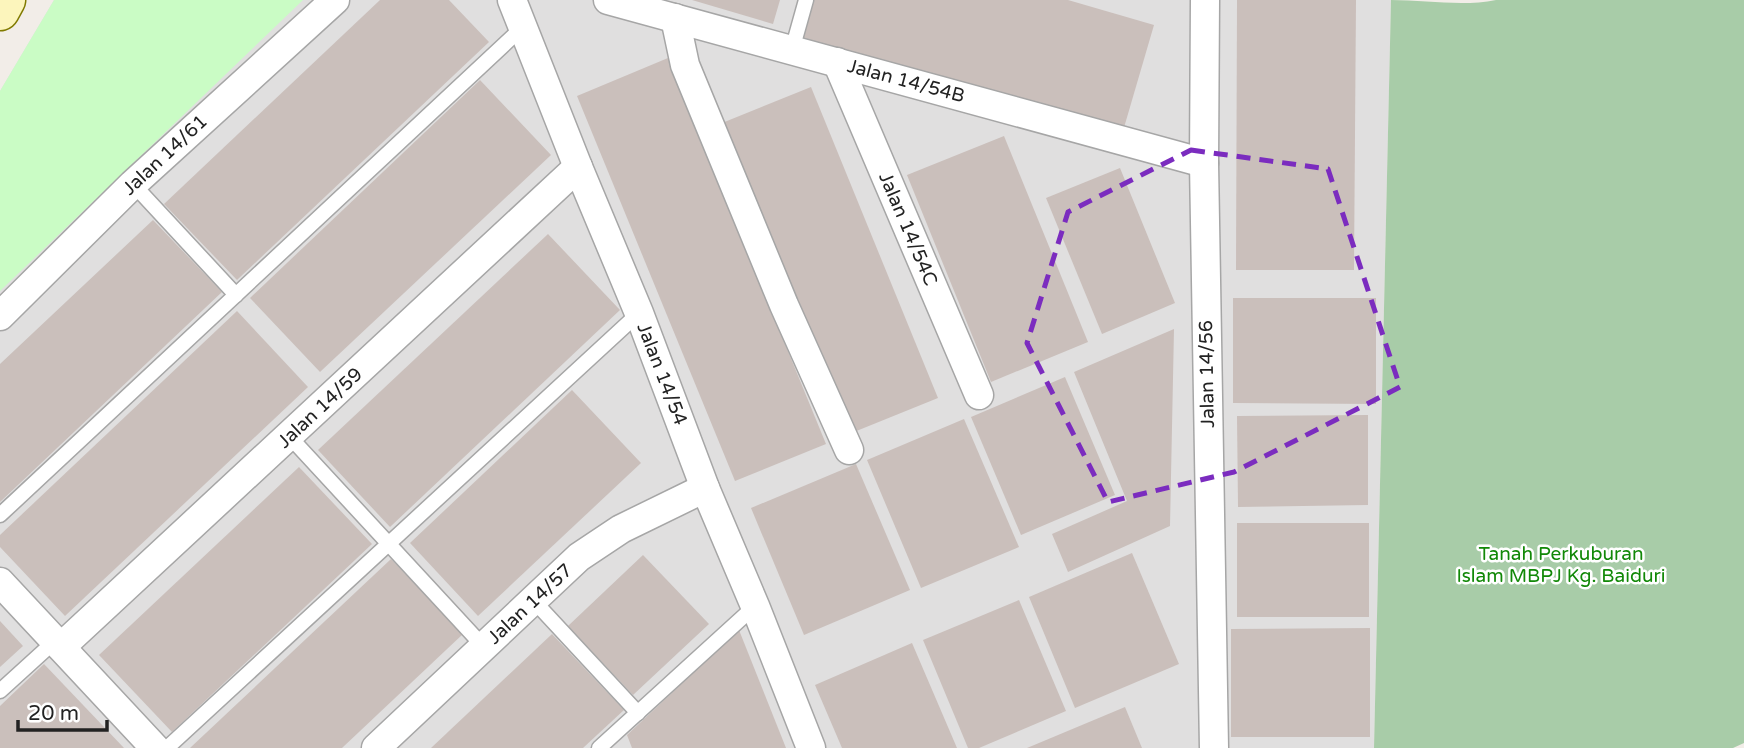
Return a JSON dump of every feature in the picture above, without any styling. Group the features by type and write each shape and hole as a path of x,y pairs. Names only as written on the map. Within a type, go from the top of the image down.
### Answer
{"main road":[{"path":"0,11 6,0"}],"street":[{"name":"Jalan 14/61","path":"0,316 133,184 335,0"},
{"name":"Jalan 14/54","path":"512,0 811,748"},
{"name":"Jalan 14/54B","path":"608,0 1204,163"},
{"name":"Jalan 14/56","path":"1205,0 1204,163 1214,748"},
{"path":"675,18 690,78 784,305 849,450"},
{"name":"Jalan 14/54C","path":"837,62 979,396"},
{"name":"Jalan 14/59","path":"58,644 289,436 578,167"},
{"name":"Jalan 14/57","path":"376,748 579,557 621,529 705,488"},
{"path":"0,582 155,748"}],"lane":[{"path":"792,50 806,0"},
{"path":"0,515 523,27"},
{"path":"133,184 236,295"},
{"path":"167,748 639,313"},
{"path":"289,436 484,647"},
{"path":"533,600 638,713"},
{"path":"599,748 755,606"},
{"path":"0,691 58,644"}],"highlighted area":[{"path":"1191,150 1328,169 1400,387 1234,472 1108,502 1027,343 1068,212"}],"shaded area":[{"path":"54,0 1391,0 1374,748 0,748 0,91"}],"green space":[{"path":"54,0 303,0 0,291 0,91"},
{"name":"Tanah Perkuburan Islam MBPJ Kg. Baiduri","path":"1391,0 1457,3 1496,0 1744,0 1744,743 1733,748 1374,748"}],"building":[{"path":"380,0 449,0 489,42 237,280 164,204"},
{"path":"692,0 780,0 773,24"},
{"path":"814,0 1068,0 1154,25 1123,131 803,38"},
{"path":"1237,0 1356,0 1354,270 1236,270"},
{"path":"668,58 826,444 735,481 577,96"},
{"path":"480,80 551,155 320,372 250,298"},
{"path":"811,87 938,398 849,434 722,123"},
{"path":"1004,136 1088,342 991,382 907,175"},
{"path":"1120,168 1175,303 1102,334 1046,198"},
{"path":"153,220 222,292 0,502 0,364"},
{"path":"548,234 620,310 390,527 318,450"},
{"path":"1233,298 1376,298 1376,404 1233,403"},
{"path":"237,311 308,387 65,616 0,547 0,535"},
{"path":"1174,329 1170,526 1068,572 1052,534 1127,501 1074,372"},
{"path":"1065,377 1115,495 1021,535 971,417"},
{"path":"572,390 641,463 478,616 410,543"},
{"path":"1368,415 1368,505 1238,507 1237,416"},
{"path":"964,419 1019,547 921,588 867,460"},
{"path":"856,464 910,590 804,635 751,508"},
{"path":"299,467 372,544 172,732 99,655"},
{"path":"1237,523 1369,523 1369,617 1237,617"},
{"path":"1132,553 1179,664 1075,708 1029,597"},
{"path":"643,555 709,624 633,695 568,626"},
{"path":"391,559 463,634 342,748 190,748"},
{"path":"1019,600 1066,711 979,748 968,748 923,640"},
{"path":"0,621 23,646 0,667"},
{"path":"1370,628 1370,737 1231,737 1231,629"},
{"path":"739,630 786,748 632,748 627,735"},
{"path":"552,634 624,710 583,748 431,748"},
{"path":"912,643 957,748 842,748 815,685"},
{"path":"44,664 124,748 0,748 0,706"},
{"path":"1125,707 1142,748 1027,748"}]}
